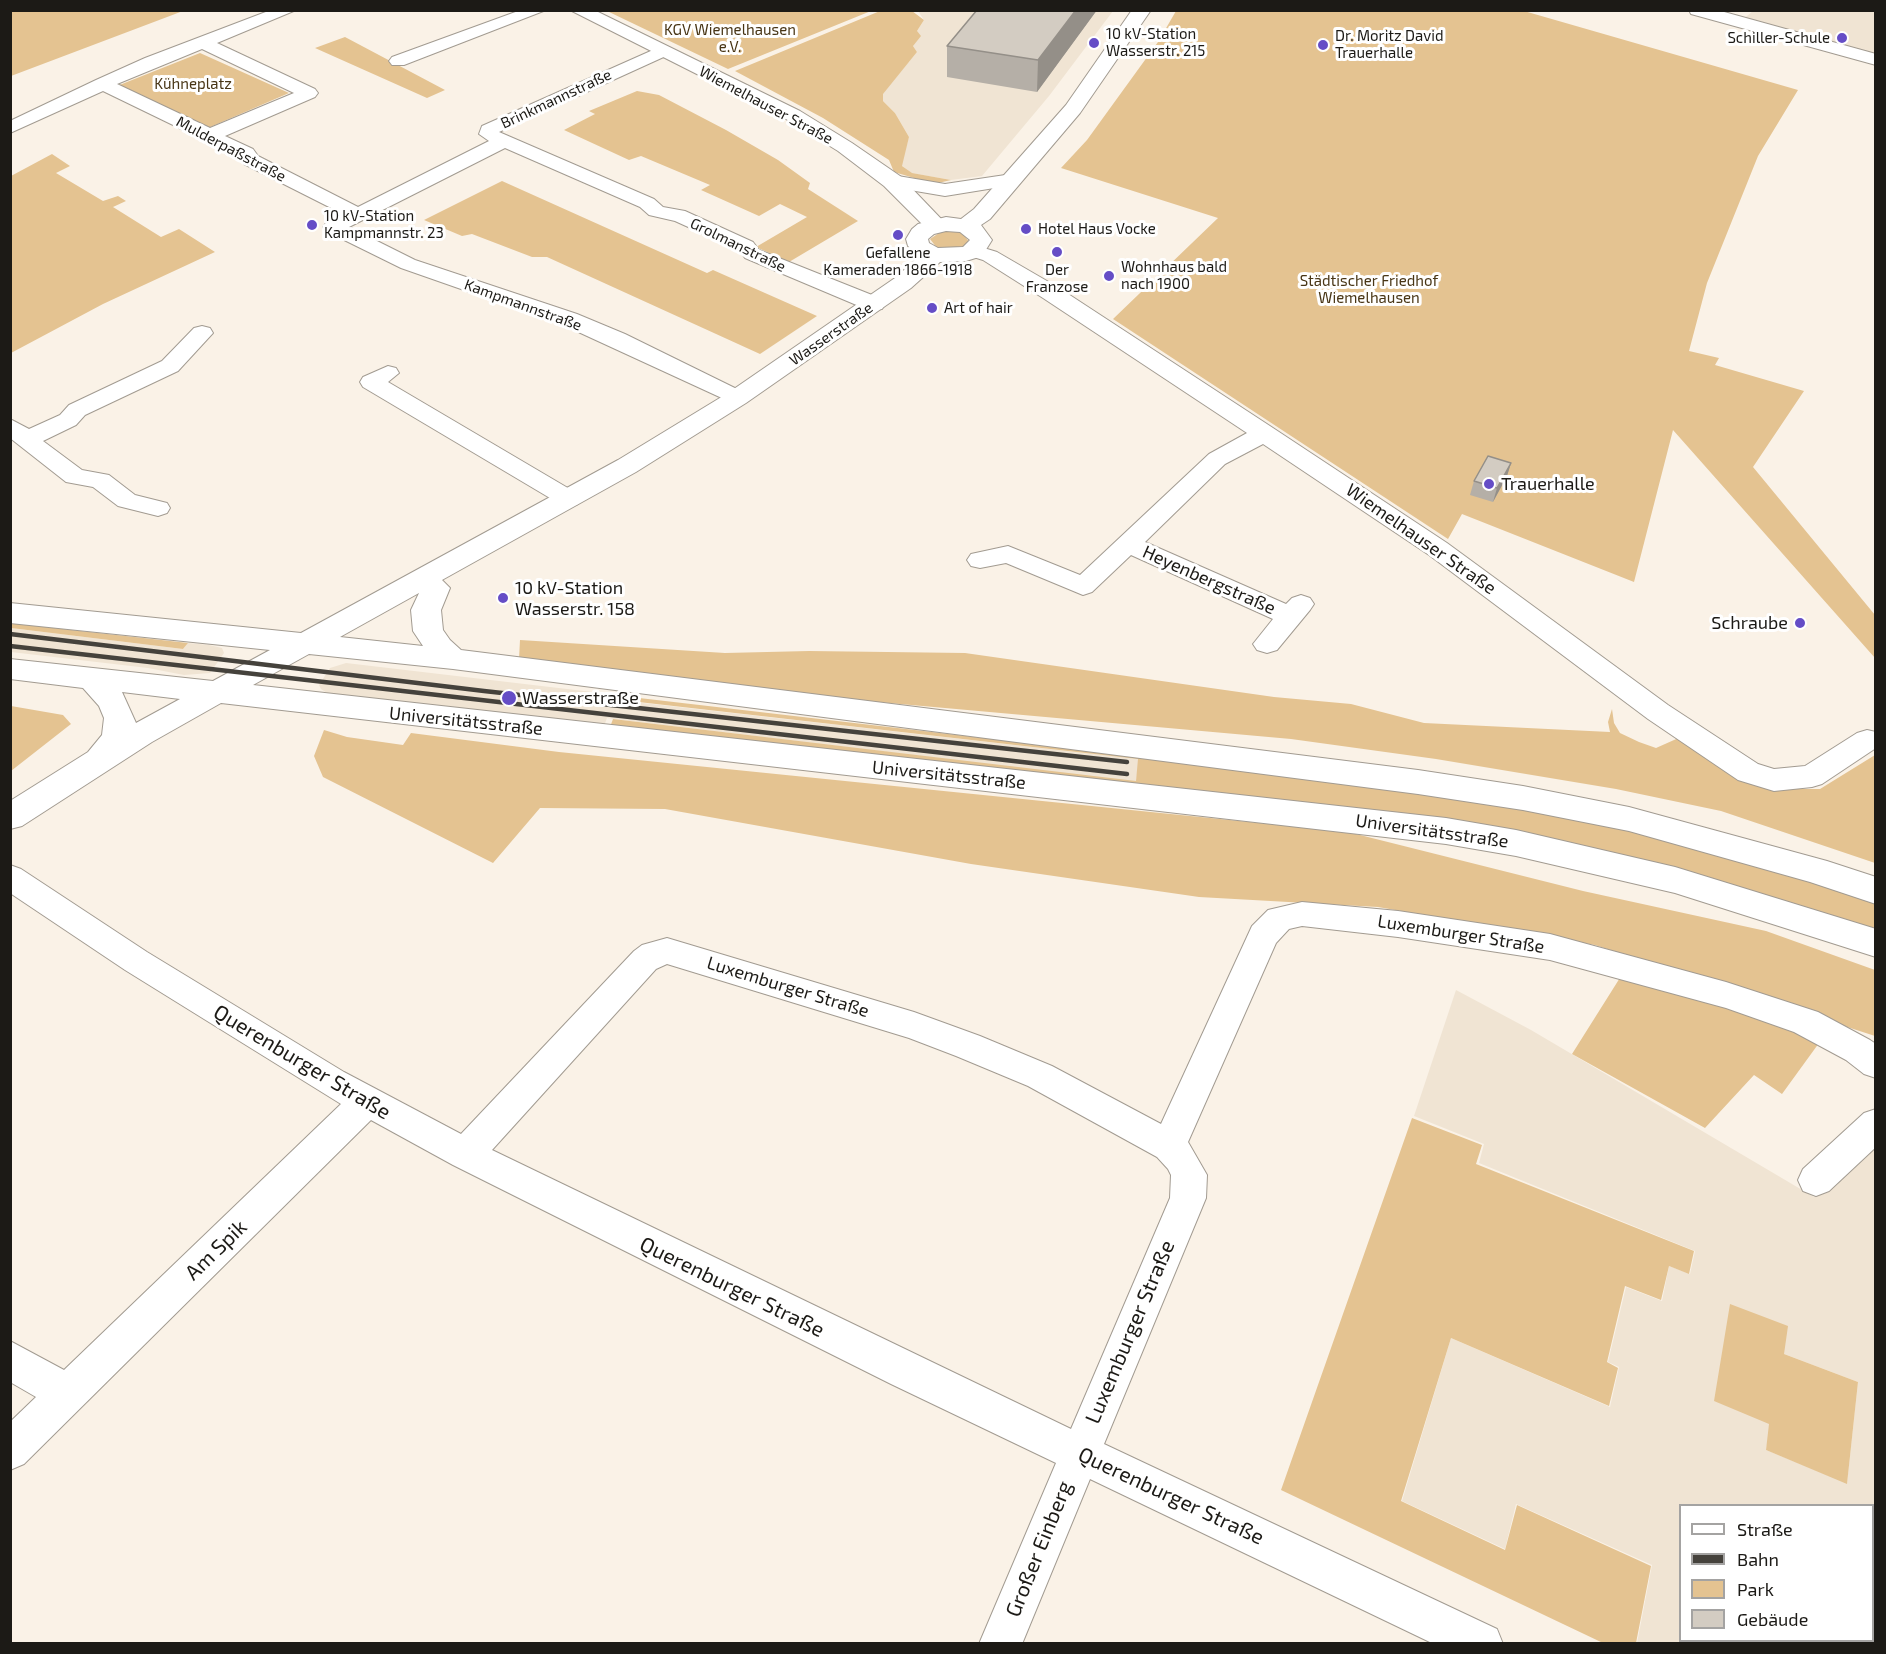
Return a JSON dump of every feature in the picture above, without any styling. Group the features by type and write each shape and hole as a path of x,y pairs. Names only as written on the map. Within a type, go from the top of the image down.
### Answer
{"main road":[{"name":"Wiemelhauser Straße","path":"579,10 793,115 845,147 892,181 936,225"},
{"path":"965,226 982,214 1074,109 1142,10"},
{"path":"936,225 965,226 974,230 981,240 974,251 955,256 934,255 919,246 917,240 920,234 936,225"},
{"name":"Wasserstraße","path":"10,825 569,499 737,398 874,304 934,255"},
{"name":"Wasserstraße","path":"320,645 436,588 519,538 540,515"},
{"path":"436,588 426,610 428,631 439,647 453,659"},
{"path":"10,613 453,659 1321,768 1523,798 1629,819 1815,870 1875,891"},
{"name":"Universitätsstraße","path":"10,669 94,681 1446,831 1516,843 1675,880 1875,943"},
{"path":"94,681 112,700 120,718 116,739 100,760"},
{"name":"Wasserstraße","path":"10,817 100,760 229,696"}],"street":[{"path":"10,128 102,84 202,42 288,10"},
{"path":"398,61 538,10"},
{"path":"1696,10 1875,60"},
{"path":"202,42 309,93 210,135"},
{"name":"Brinkmannstraße","path":"505,141 488,134 489,130 662,51"},
{"name":"Mulderpaßstraße","path":"102,84 246,153 252,160 359,215"},
{"name":"Brinkmannstraße","path":"359,215 505,141"},
{"name":"Grolmanstraße","path":"505,141 647,203 656,211 688,220 746,246 752,254 874,304"},
{"path":"892,181 945,190 1012,180"},
{"name":"Kampmannstraße","path":"359,215 333,227 417,267 569,319 617,339 737,398"},
{"name":"Wiemelhauser Straße","path":"974,251 990,256 1035,282 1438,549 1658,712 1748,772 1774,780 1812,776 1867,740"},
{"path":"19,433 68,420 77,410 170,366 202,333"},
{"path":"388,373 371,382 569,499"},
{"path":"19,433 75,477 100,480 127,501 158,508"},
{"name":"Heyenbergstraße","path":"980,560 1008,554 1083,586 1217,459 1265,433"},
{"name":"Heyenbergstraße","path":"1128,544 1296,610 1267,644"},
{"name":"Querenburger Straße","path":"10,877 136,961 366,1102 465,1154 1078,1454 1254,1534 1482,1644"},
{"name":"Luxemburger Straße","path":"1169,1146 1263,935 1279,919 1302,914 1398,924 1551,947 1726,995 1806,1022 1858,1050 1875,1064"},
{"name":"Luxemburger Straße","path":"465,1154 645,960 653,954 667,951 914,1026 1040,1076 1169,1146 1181,1158 1189,1175 1188,1198 1078,1454"},
{"name":"Am Spik","path":"10,1450 366,1102"},
{"path":"1816,1179 1875,1124"},
{"path":"10,1360 45,1380 64,1396"},
{"name":"Großer Einberg","path":"1000,1644 1078,1454"}],"shaded area":[{"path":"918,11 1113,11 1049,96 982,176 951,180 911,173 901,165 909,137 895,113 883,101 882,94 917,52 913,46 917,31 924,20"},
{"name":"Schiller-Schule","path":"1753,11 1875,11 1875,56 1742,20"},
{"path":"11,628 183,649 188,643 209,645 222,648 224,653 210,673 184,675 148,668 11,652"},
{"path":"346,663 618,695 616,700 1139,759 1136,782 607,718 604,726 343,696 327,693 321,689 319,685 330,668"},
{"path":"1456,990 1531,1030 1814,1197 1875,1139 1875,1643 1637,1643 1652,1565 1516,1504 1505,1549 1402,1501 1451,1338 1610,1407 1619,1367 1608,1362 1626,1287 1662,1301 1669,1266 1690,1274 1695,1251 1479,1163 1484,1144 1414,1116","holes":["1784,1354 1858,1382 1847,1483 1766,1450"]}],"green space":[{"path":"11,10 183,10 183,11 11,76"},
{"name":"KGV Wiemelhausen e.V.","path":"607,11 871,11 728,69"},
{"path":"880,11 912,11 924,20 917,31 921,36 913,46 917,52 883,94 883,101 895,113 909,137 902,166 912,173 951,180 934,184 894,172 889,160 823,118 735,71"},
{"name":"Städtischer Friedhof Wiemelhausen","path":"1176,11 1524,11 1798,90 1758,156 1707,283 1689,351 1719,358 1715,365 1804,391 1753,467 1875,615 1875,658 1673,430 1634,582 1462,514 1448,539 1113,319 1218,218 1061,168 1087,140 1158,42"},
{"path":"345,37 445,90 427,98 315,48"},
{"name":"Kühneplatz","path":"200,53 289,93 208,128 117,86"},
{"path":"637,91 659,95 778,160 810,183 808,189 858,221 789,262 756,247 807,217 780,204 759,216 701,190 710,185 641,156 629,160 564,130 595,114 589,111"},
{"path":"52,154 70,166 56,173 103,201 118,196 126,201 113,207 161,237 179,229 215,252 103,304 11,353 11,176"},
{"path":"502,181 707,273 713,270 817,316 760,354 547,257 532,257 472,234 462,236 424,220"},
{"path":"942,231 962,232 969,242 963,248 937,248 930,239"},
{"path":"11,623 188,643 183,649 11,628"},
{"path":"520,640 725,653 809,651 965,653 1274,697 1351,704 1424,723 1610,732 1608,722 1612,709 1614,723 1620,733 1656,748 1683,736 1771,789 1820,789 1875,755 1875,863 1721,811 1616,789 1436,759 1291,739 811,696 519,659"},
{"path":"622,696 1207,764 1488,803 1641,832 1875,901 1875,931 1650,863 610,727 613,719 1136,781 1138,759 621,700"},
{"path":"11,706 63,715 71,724 11,771"},
{"path":"324,730 347,737 403,745 411,733 559,752 1348,832 1583,891 1766,931 1875,970 1875,1036 1595,945 1378,907 1199,897 971,864 665,809 540,808 493,863 323,777 314,756"},
{"path":"1623,973 1758,1013 1819,1043 1782,1094 1754,1075 1705,1128 1572,1054"},
{"path":"1412,1118 1482,1145 1476,1164 1694,1251 1689,1274 1669,1266 1661,1300 1625,1286 1607,1362 1618,1368 1609,1406 1451,1338 1401,1501 1505,1550 1517,1505 1651,1566 1636,1643 1603,1643 1281,1490"},
{"path":"1730,1304 1788,1326 1784,1354 1858,1382 1847,1484 1766,1450 1769,1424 1714,1401"}],"building":[{"path":"977,10 1076,10 1038,60 947,46"},
{"path":"1488,456 1511,463 1497,488 1474,481"}],"railway":[{"path":"10,634 484,691 1127,762"},
{"path":"10,646 1127,774"}],"place":[{"name":"Schiller-Schule","path":"1842,38"},
{"name":"10 kV-Station Wasserstr. 215","path":"1094,43"},
{"name":"Dr. Moritz David Trauerhalle","path":"1323,45"},
{"name":"10 kV-Station Kampmannstr. 23","path":"312,225"},
{"name":"Hotel Haus Vocke","path":"1026,229"},
{"name":"Gefallene Kameraden 1866-1918","path":"898,235"},
{"name":"Der Franzose","path":"1057,252"},
{"name":"Wohnhaus bald nach 1900","path":"1109,276"},
{"name":"Art of hair","path":"932,308"},
{"name":"Trauerhalle","path":"1489,484"},
{"name":"10 kV-Station Wasserstr. 158","path":"503,598"},
{"name":"Schraube","path":"1800,623"},
{"name":"Wasserstraße","path":"509,698"}]}
